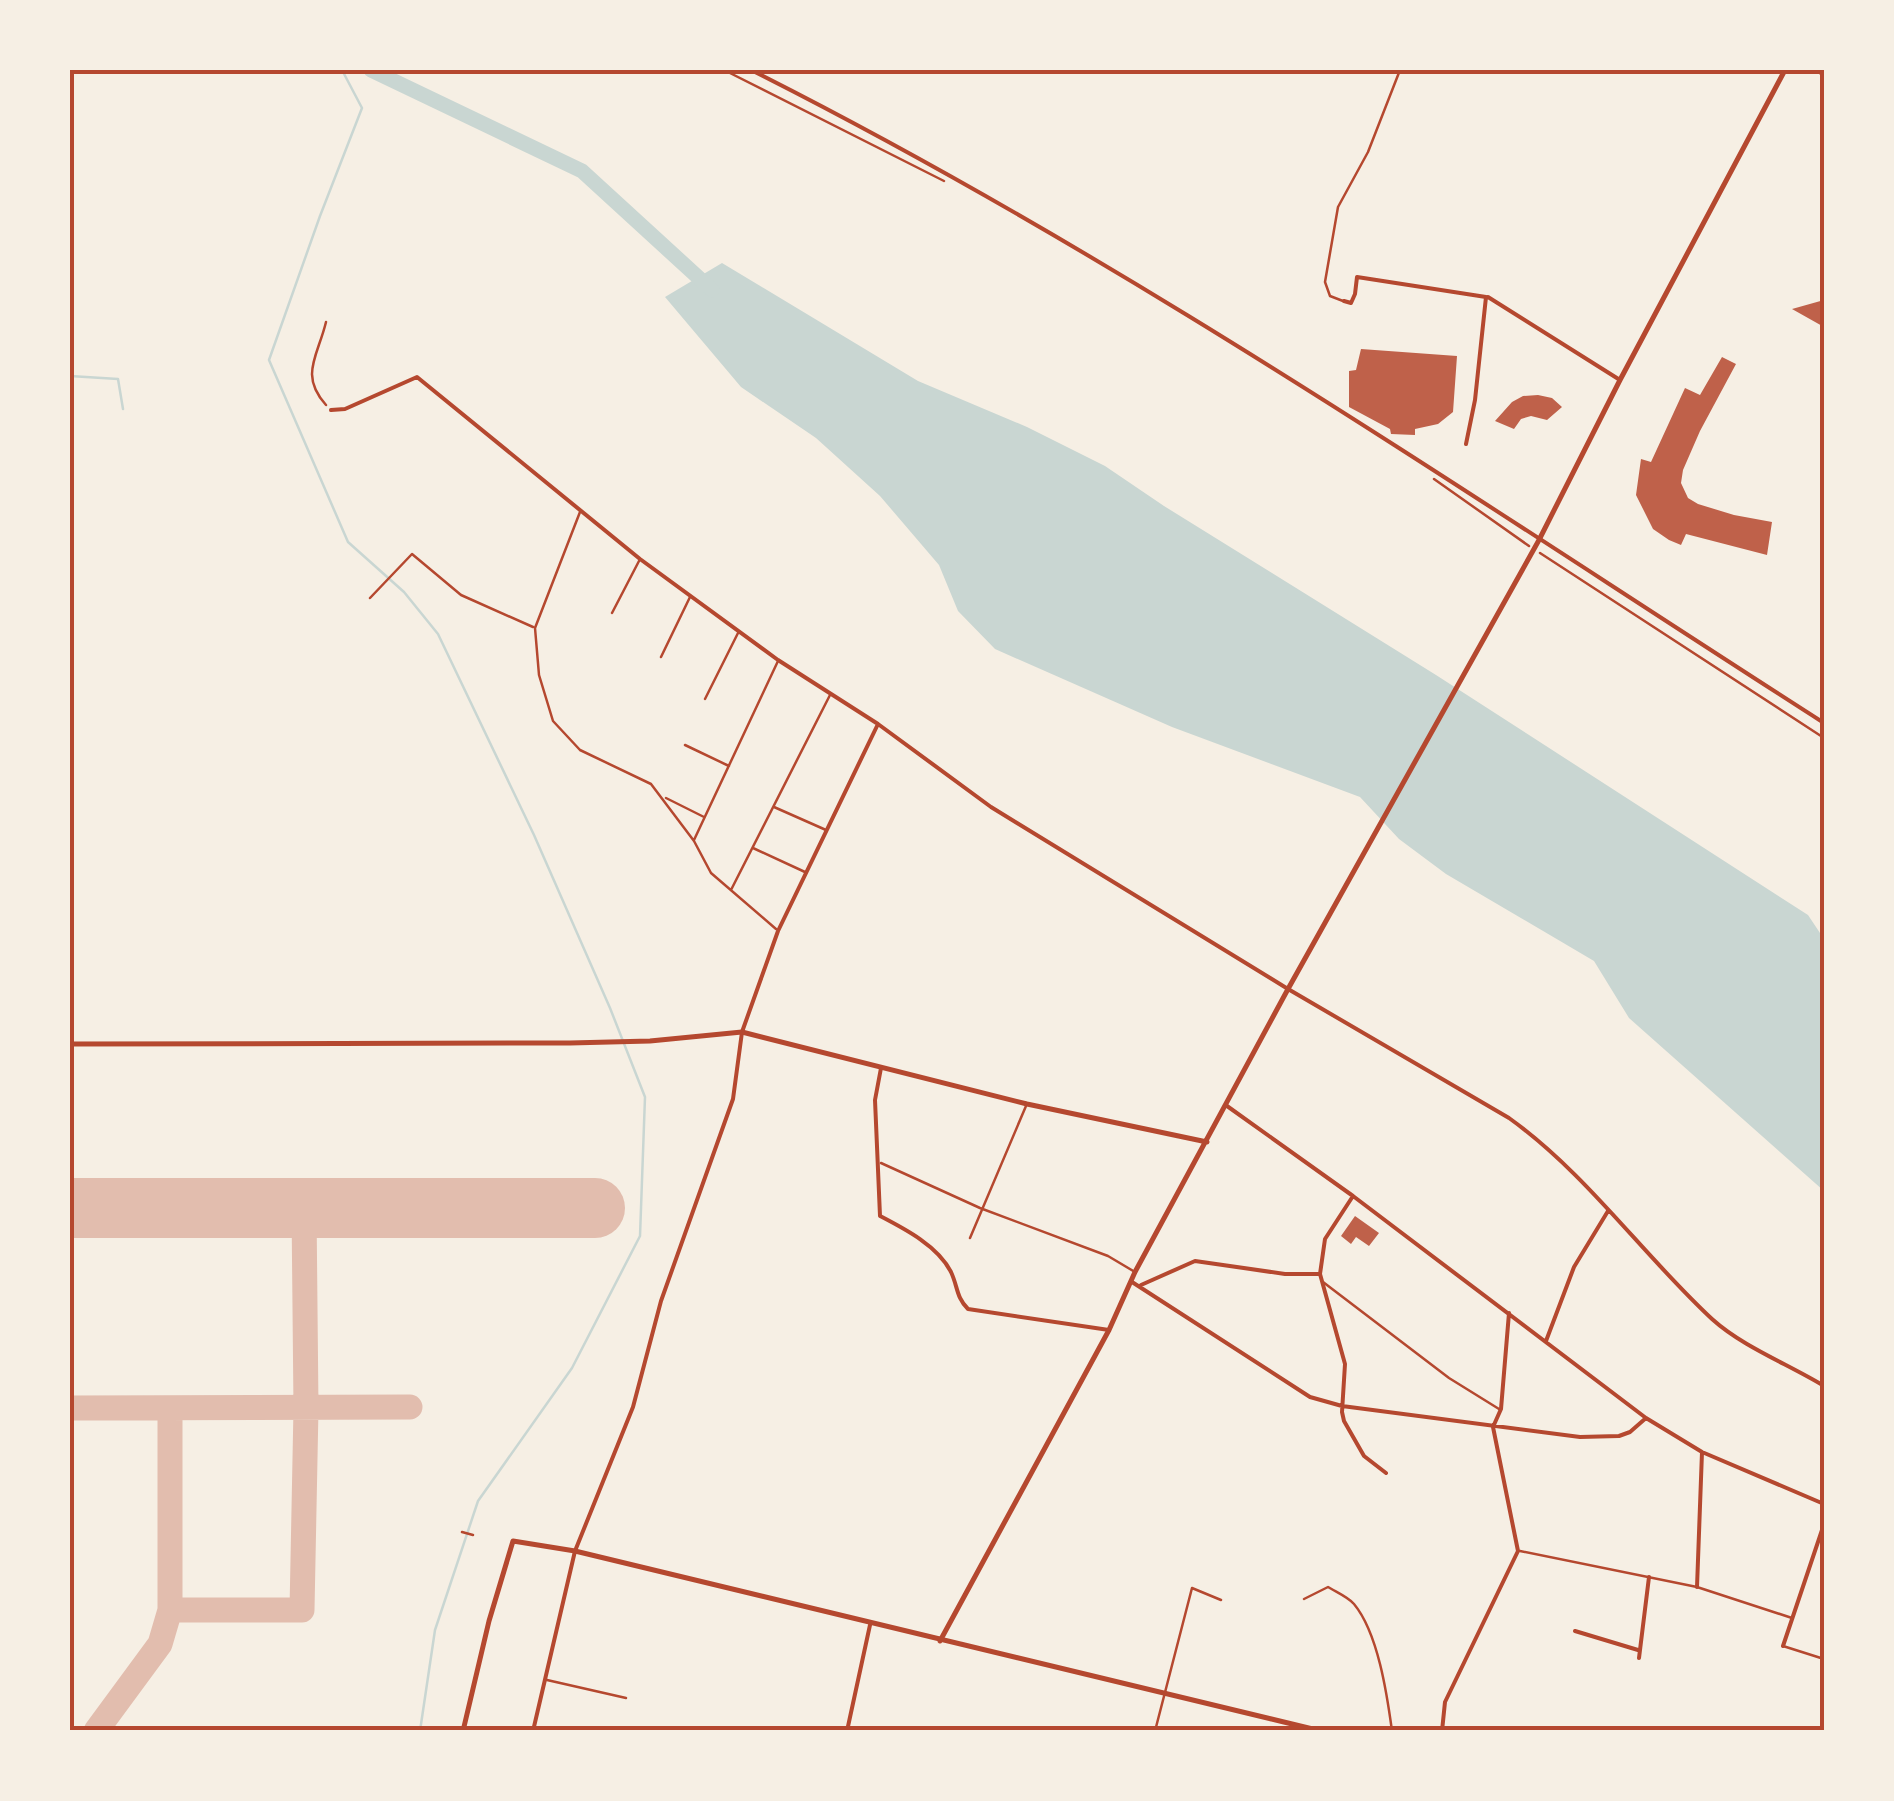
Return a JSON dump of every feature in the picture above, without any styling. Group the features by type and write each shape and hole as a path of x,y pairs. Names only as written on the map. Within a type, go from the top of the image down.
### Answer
{"street":[{"path":"751,70 950,174 1108,265 1824,723"},
{"path":"940,1641 1288,989 1539,540 1785,70"},
{"path":"1817,70 1824,75"},
{"path":"1344,302 1354,299 1356,277 1486,296 1620,380"},
{"path":"1466,444 1476,400 1486,296"},
{"path":"330,410 345,410 417,377 640,560 991,807 1288,989 1509,1118 1542,1142 1610,1208 1712,1319 1736,1337 1824,1386"},
{"path":"534,1731 575,1551 633,1407 660,1301 734,1099 742,1032 778,931 878,724"},
{"path":"70,1044 650,1041 742,1032 1027,1104 1208,1142"},
{"path":"881,1067 875,1100 880,1216 917,1236 950,1270 958,1299 968,1309 1109,1330"},
{"path":"1227,1106 1354,1196 1646,1418 1702,1452 1824,1504"},
{"path":"1354,1196 1325,1240 1320,1274 1344,1364 1344,1422 1355,1445 1374,1468 1386,1474"},
{"path":"1546,1341 1574,1267 1610,1208"},
{"path":"1140,1286 1195,1261 1284,1274 1320,1274"},
{"path":"1132,1282 1310,1397 1342,1406 1493,1428 1608,1439 1630,1432 1646,1418"},
{"path":"1442,1731 1445,1702 1518,1551 1493,1428 1501,1409 1509,1313"},
{"path":"1697,1587 1702,1452"},
{"path":"1783,1646 1824,1524"},
{"path":"463,1731 489,1620 513,1541 575,1551 1321,1731"},
{"path":"1639,1658 1649,1577"},
{"path":"847,1731 870,1624"},
{"path":"1575,1631 1640,1650"}],"lane":[{"path":"1344,302 1330,296 1325,282 1338,207 1368,152 1400,70"},
{"path":"580,510 534,628 540,675 553,721 580,750 640,778 663,797 705,818"},
{"path":"370,598 412,554 461,596 534,628"},
{"path":"612,614 640,560"},
{"path":"661,657 690,597"},
{"path":"705,699 739,630"},
{"path":"694,841 778,660"},
{"path":"730,892 830,695"},
{"path":"685,745 730,767"},
{"path":"663,797 711,873 778,931"},
{"path":"774,806 828,830"},
{"path":"753,848 806,873"},
{"path":"970,1238 1027,1104"},
{"path":"880,1162 980,1208 1108,1256 1135,1272"},
{"path":"1322,1281 1449,1378 1501,1409"},
{"path":"1518,1551 1697,1587 1792,1618"},
{"path":"1304,1599 1328,1587 1353,1602 1369,1633 1386,1690 1392,1731"},
{"path":"1155,1731 1192,1588 1221,1600"},
{"path":"1783,1646 1824,1659"},
{"path":"546,1680 626,1698"}],"path":[{"path":"724,70 950,185"},
{"path":"326,322 310,371 316,394 330,410"},
{"path":"1422,470 1521,540"},
{"path":"1550,559 1824,738"},
{"path":"462,1532 473,1535"}],"shaded area":[{"path":"722,263 918,381 1027,427 1105,466 1808,915 1824,939 1824,1191 1629,1018 1594,961 1446,874 1399,839 1360,797 1172,727 995,649 958,611 939,565 880,496 816,438 741,387 665,297"}],"building":[{"path":"1824,300 1824,327 1792,309"},
{"path":"1361,349 1457,356 1453,412 1438,424 1415,429 1415,435 1391,434 1390,429 1349,407 1349,371 1356,370"},
{"path":"1722,357 1736,364 1700,431 1681,483 1688,498 1698,504 1772,522 1767,555 1686,534 1681,545 1669,540 1653,529 1636,495 1641,459 1651,462 1685,388 1700,395"},
{"path":"1538,395 1552,398 1562,407 1547,420 1531,416 1521,419 1514,429 1495,421 1512,402"},
{"path":"1355,1216 1379,1233 1369,1246 1356,1237 1351,1244 1341,1236"}],"waterway":[{"path":"342,70 362,108 269,360 348,542 404,592 438,634 534,835 645,1097 640,1236 572,1368 478,1501 435,1630 420,1731"},
{"path":"371,70 582,171 712,290"},
{"path":"70,376 118,379 123,409"}],"taxiway":[{"path":"170,1610 302,1610 304,1208"},
{"path":"70,1408 410,1407"},
{"path":"96,1731 160,1644 170,1610 170,1409"}],"runway":[{"path":"70,1208 595,1208"}]}
